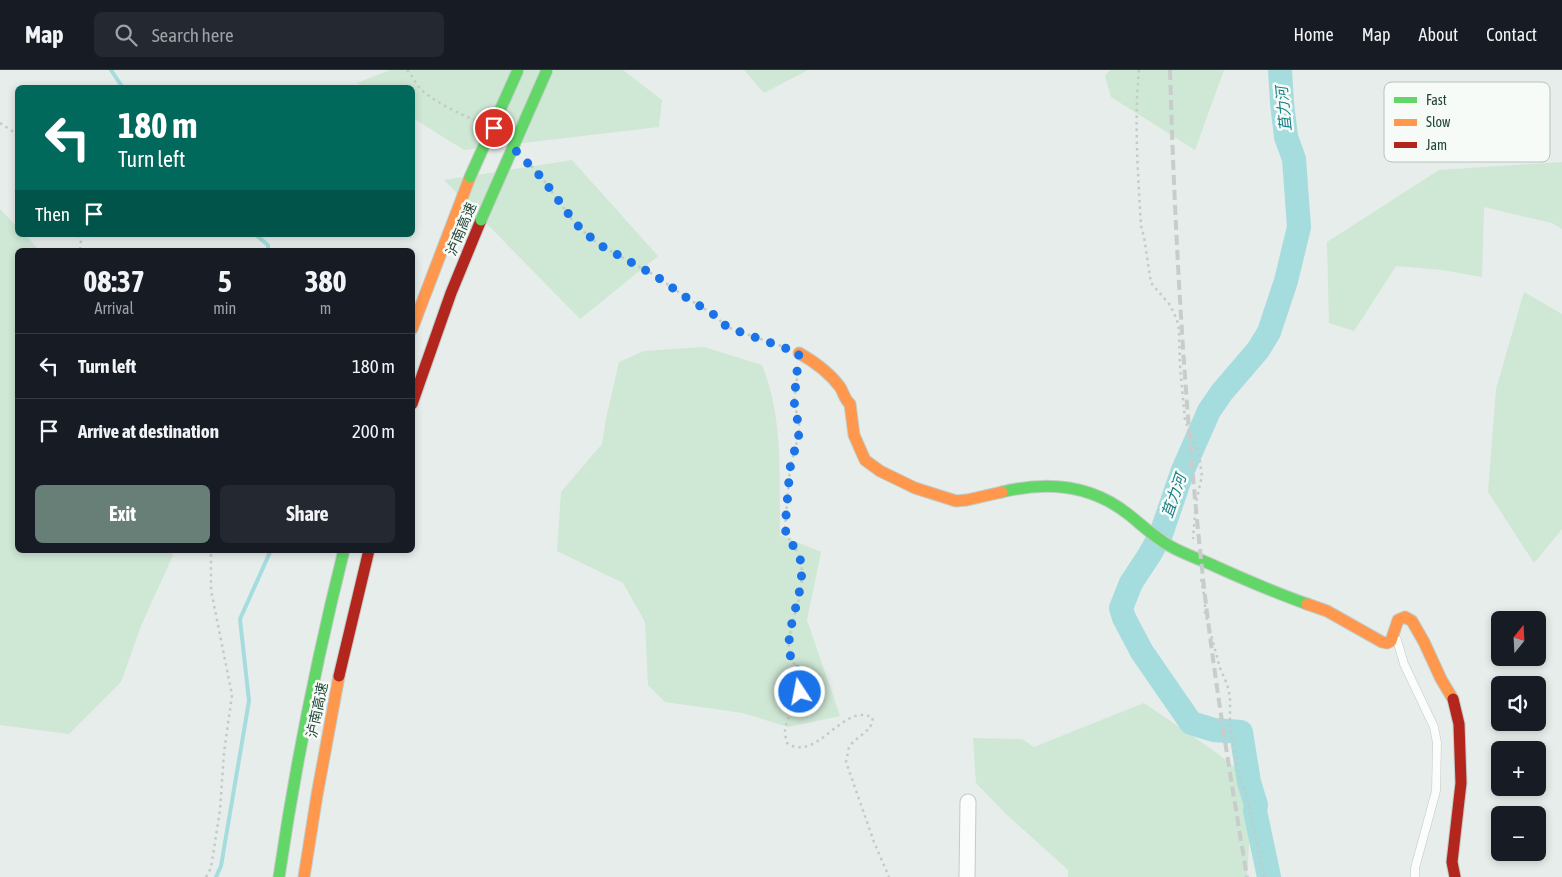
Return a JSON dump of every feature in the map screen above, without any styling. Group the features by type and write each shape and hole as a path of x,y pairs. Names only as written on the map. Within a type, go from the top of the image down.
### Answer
{"main road":[{"name":"泸南高速","path":"415,321 470,178 518,70"},
{"name":"泸南高速","path":"415,395 451,293 547,70"},
{"path":"799,353 822,367 841,388 845,400 850,404 854,435 866,460 880,471 915,488 956,501 1029,486 1066,486 1109,501 1170,546 1262,588 1327,611 1382,642 1390,643 1396,622 1400,618 1405,617 1412,621 1456,707 1459,724 1461,783 1452,862 1455,877"},
{"name":"泸南高速","path":"279,877 304,724 343,553"},
{"name":"泸南高速","path":"304,877 328,729 355,603 368,553"}],"street":[{"path":"967,877 968,802"}],"lane":[{"path":"1394,630 1404,664 1434,727 1437,743 1436,791 1414,877"}],"path":[{"path":"407,70 419,88 431,98 460,114 482,123"},
{"path":"1139,70 1136,95 1136,140 1141,226 1152,283 1170,305 1179,330 1185,420 1196,443 1202,476 1196,502 1193,537 1205,600 1205,612 1220,668 1228,684 1230,725 1241,786 1245,789 1264,877"},
{"path":"0,123 15,133"},
{"path":"523,158 542,178 576,224 598,244 656,276 716,316 723,324 732,329 799,353 794,401 799,434 790,468 785,528 786,534 792,542 801,564 800,591 789,642 790,657 801,681 798,697 786,727 786,738 791,746 806,745 816,742 854,716 863,714 873,718 870,728 850,746 846,762 874,842 889,877"},
{"path":"206,877 211,868 220,810 224,753 232,695 211,590 210,553"}],"green space":[{"path":"390,70 623,70 662,100 659,127 464,150 415,119 415,85 360,85 357,83"},
{"path":"744,70 808,70 764,93"},
{"path":"1110,70 1224,70 1195,150 1111,97 1105,76"},
{"path":"572,160 658,256 580,319 444,180"},
{"path":"1562,162 1562,229 1552,223 1484,207 1482,277 1442,270 1396,266 1354,331 1329,323 1327,242 1439,170"},
{"path":"0,209 15,225 15,237 27,237 37,248 15,248 15,553 173,553 173,555 141,626 121,682 69,734 0,725"},
{"path":"1524,292 1562,314 1562,529 1534,563 1488,492 1496,389"},
{"path":"704,347 762,365 774,407 777,428 780,470 780,535 821,552 807,620 840,716 788,727 743,713 665,702 648,685 645,622 623,583 557,551 561,492 602,444 619,362 644,351"},
{"path":"1144,703 1214,751 1253,781 1247,877 1068,877 1068,870 1006,814 976,783 973,738 1022,739 1034,747"}],"waterway":[{"path":"111,70 121,85"},
{"name":"苴力河","path":"1269,877 1255,811 1256,805 1249,782 1241,732 1214,730 1191,723 1142,652 1124,618 1121,608 1131,583 1161,534 1183,470 1209,411 1222,392 1258,350 1269,332 1286,281 1299,227 1294,159 1286,137 1280,70"},
{"path":"258,237 268,245 268,248"},
{"path":"216,877 221,866 249,701 240,619 270,553"}],"railway":[{"path":"1170,70 1182,328 1197,522 1213,660 1247,877"}],"traffic: fast":[{"path":"470,177 518,70"},
{"path":"481,220 547,70"},
{"path":"1002,492 1052,486 1083,491 1099,496 1114,504 1175,549 1257,585 1307,604"},
{"path":"279,877 307,713 343,553"}],"traffic: slow":[{"path":"415,321 470,177"},
{"path":"799,353 821,368 840,387 850,404 854,435 865,460 880,471 915,488 956,501 1002,492"},
{"path":"1307,604 1327,611 1387,643 1391,641 1398,620 1405,617 1412,621 1453,699"},
{"path":"304,877 339,676"}],"traffic: jam":[{"path":"415,395 451,293 481,220"},
{"path":"339,676 368,553"},
{"path":"1453,699 1459,724 1461,783 1452,862 1455,877"}],"route":[{"path":"494,128 542,178 576,224 598,244 656,276 716,316 726,326 799,353 794,407 799,434 790,468 785,528 788,538 800,558 801,564 800,591 789,642 790,657 801,681 800,692"}]}
